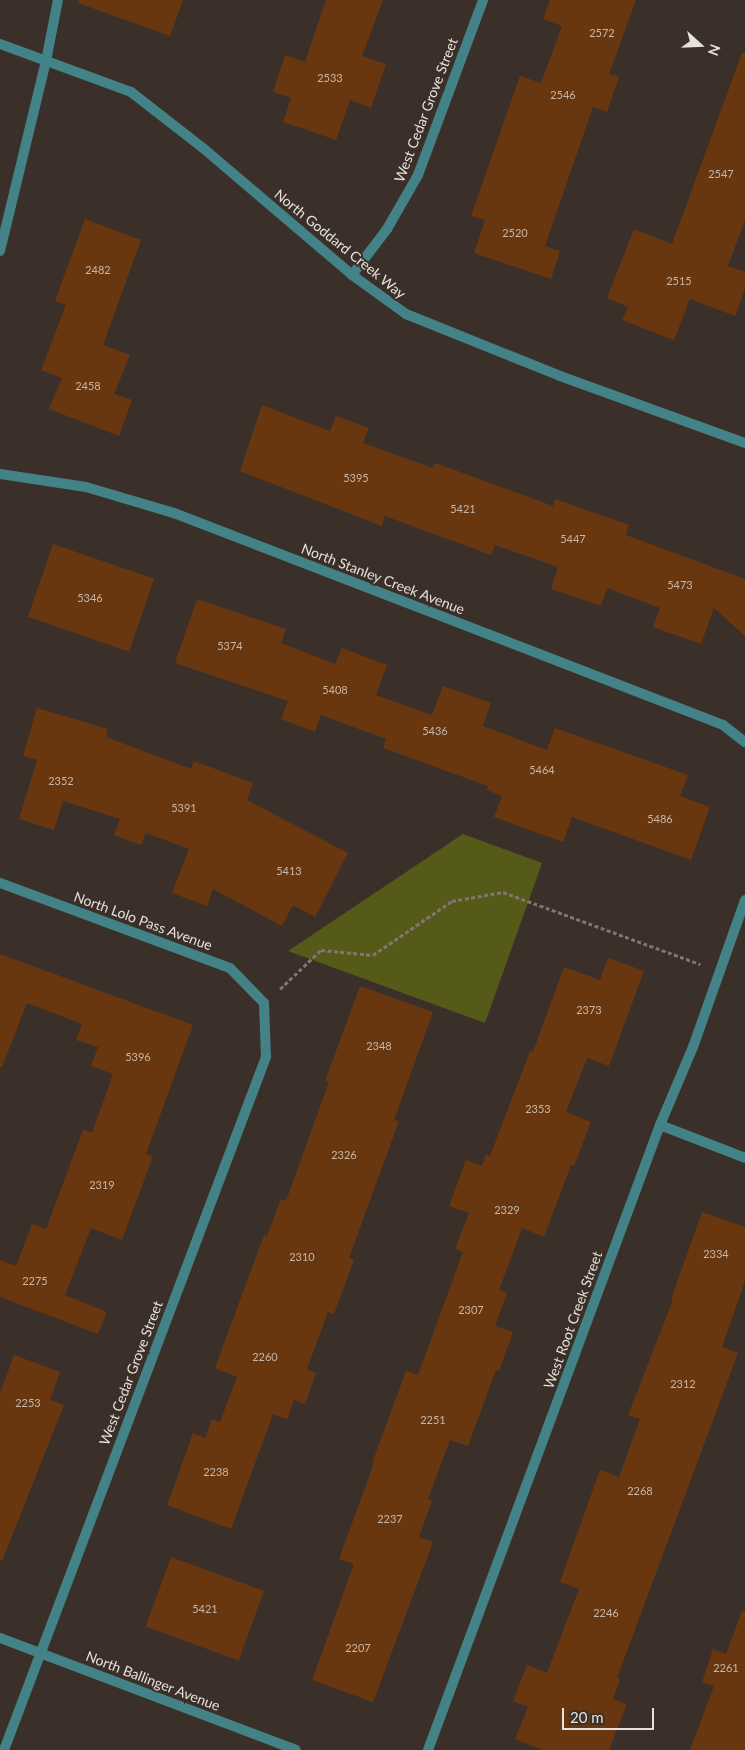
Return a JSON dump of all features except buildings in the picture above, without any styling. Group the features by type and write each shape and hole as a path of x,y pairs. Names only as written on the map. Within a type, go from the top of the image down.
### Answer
{"street":[{"path":"0,251 46,61 58,0"},
{"name":"West Cedar Grove Street","path":"352,275 387,229 418,176 483,0"},
{"name":"North Goddard Creek Way","path":"0,44 131,92 203,148 352,275 406,314 560,376 745,443"},
{"name":"North Stanley Creek Avenue","path":"0,474 86,486 174,513 723,725 745,742"},
{"name":"North Lolo Pass Avenue","path":"0,883 230,968 264,1003"},
{"name":"West Root Creek Street","path":"428,1750 660,1125 693,1047 745,900"},
{"name":"West Cedar Grove Street","path":"4,1750 266,1057 264,1003"},
{"path":"660,1125 745,1158"},
{"name":"North Ballinger Avenue","path":"0,1638 296,1750"}],"path":[{"path":"264,1003 321,950 373,955 452,901 503,892 719,971"}],"green space":[{"path":"463,834 542,863 485,1023 288,951"}]}
